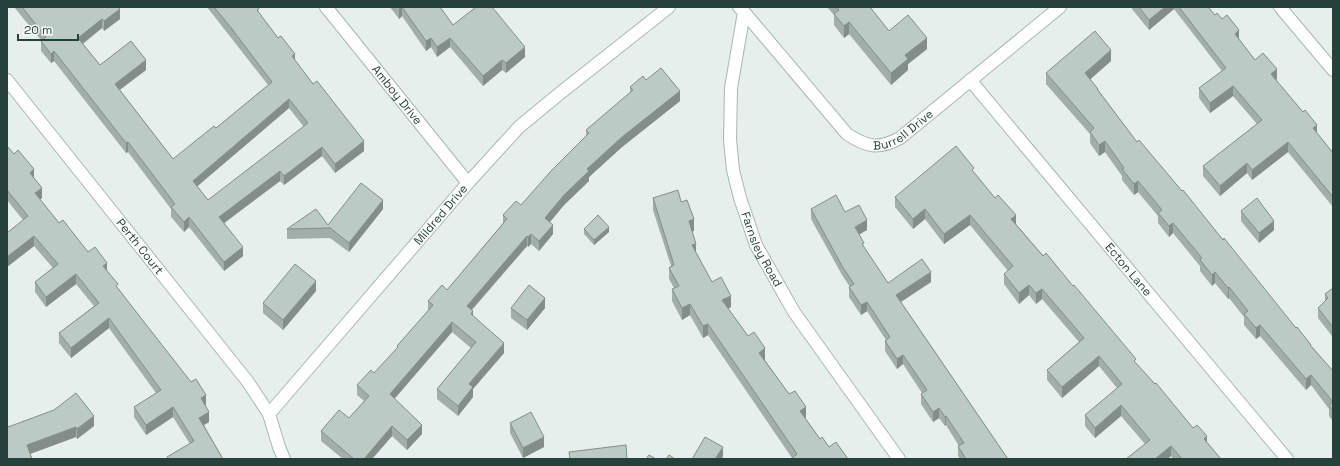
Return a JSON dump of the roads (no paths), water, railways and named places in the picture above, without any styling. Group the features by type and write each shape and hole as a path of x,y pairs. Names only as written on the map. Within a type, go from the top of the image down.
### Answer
{"street":[{"name":"Amboy Drive","path":"326,7 468,183"},
{"name":"Mildred Drive","path":"269,414 468,183 519,127 669,7"},
{"name":"Burrell Drive","path":"741,10 847,134 861,143 874,146 890,143 900,138 1060,7"},
{"path":"1280,7 1333,70"},
{"name":"Farnsley Road","path":"741,10 731,88 730,139 733,170 740,198 756,245 794,312 899,459"},
{"name":"Perth Court","path":"7,80 248,382 269,414"},
{"name":"Ecton Lane","path":"970,80 1287,459"},
{"path":"269,414 284,459"}]}
